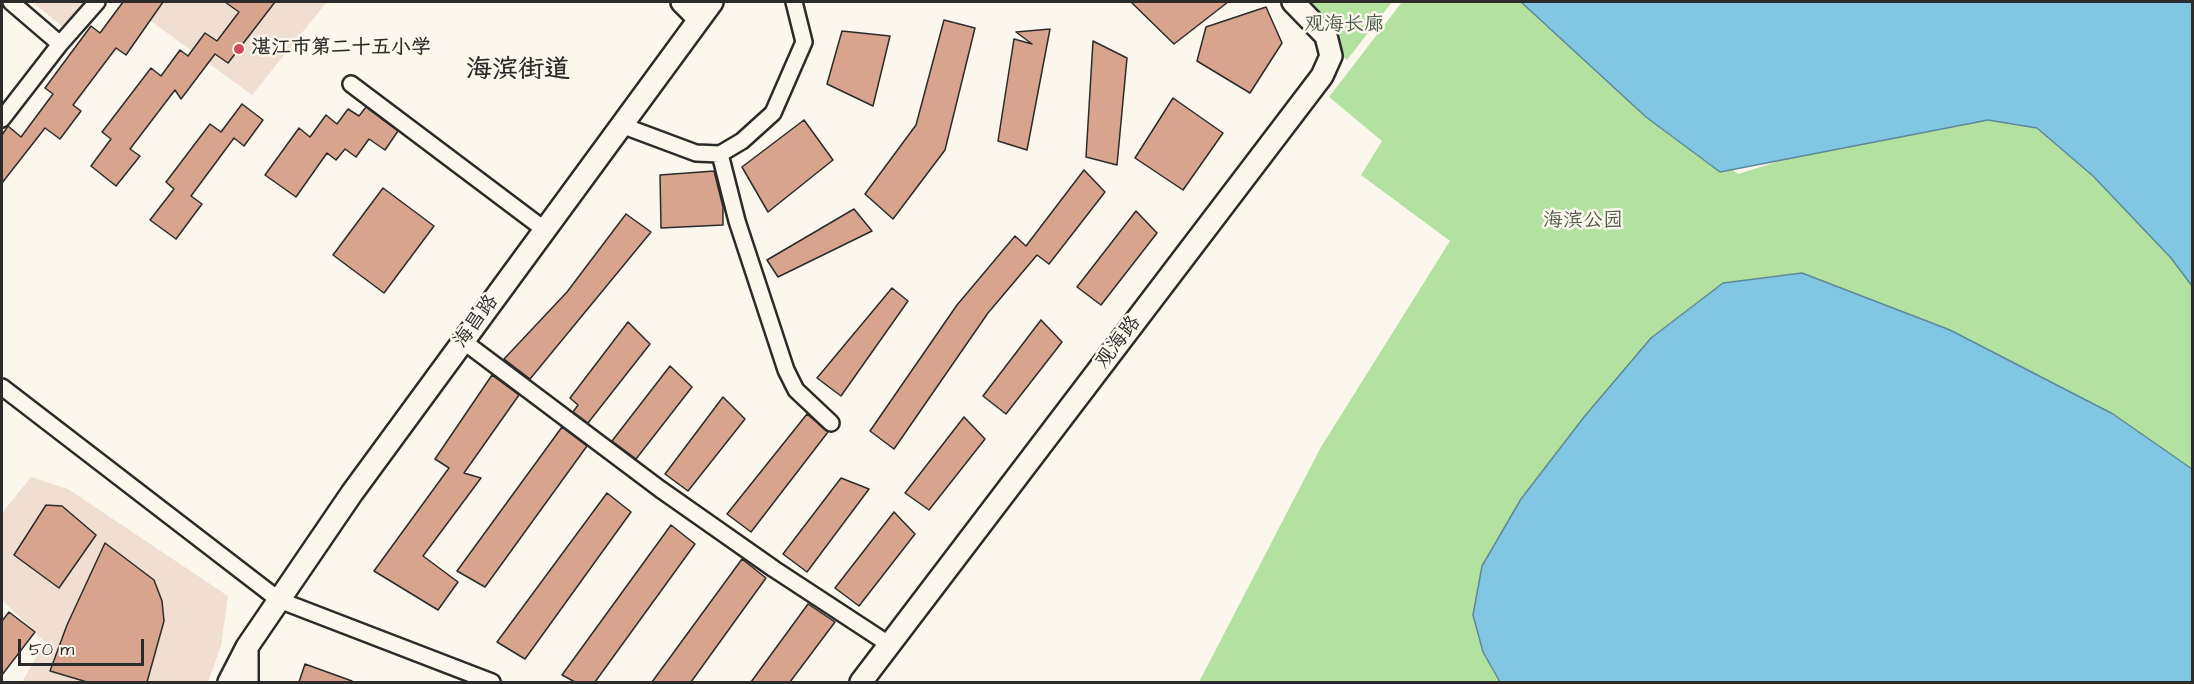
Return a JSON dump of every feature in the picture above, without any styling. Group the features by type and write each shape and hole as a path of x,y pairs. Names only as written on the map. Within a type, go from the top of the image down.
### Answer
{"street":[{"path":"11,2 60,44"},
{"path":"2,119 60,44 97,2"},
{"path":"682,2 699,19"},
{"name":"海昌路","path":"229,682 247,647 352,493 712,2"},
{"path":"621,125 696,153 720,154 742,141 773,113 804,42 794,2"},
{"name":"观海路","path":"861,682 1322,76 1331,56 1326,36 1293,2"},
{"path":"351,84 545,230"},
{"path":"720,154 737,221 786,370 796,390 831,423"},
{"path":"464,341 660,489 774,569 890,645"},
{"path":"2,387 279,600 492,682"},
{"path":"247,647 247,682"}],"shaded area":[{"path":"32,2 84,2 63,27"},
{"name":"湛江市第二十五小学","path":"125,2 325,2 326,3 252,95"},
{"path":"31,477 68,489 228,596 221,646 208,682 22,682 45,642 2,600 2,513"}],"green space":[{"name":"观海长廊","path":"1286,2 1392,2 1347,60 1319,36"},
{"name":"海滨公园","path":"1402,2 1527,2 1738,174 1839,142 1980,108 2055,130 2192,265 2192,469 2113,414 1950,330 1521,499 1482,566 1473,616 1483,652 1500,682 1199,682 1321,447 1450,241 1361,175 1382,141 1329,97"}],"water":[{"path":"1521,2 2192,2 2192,286 2171,258 2093,176 2037,128 1988,120 1720,172 1646,117"},
{"path":"1802,273 1950,330 2113,414 2192,469 2192,682 1500,682 1483,652 1473,615 1482,566 1521,499 1584,417 1651,338 1723,283"}],"building":[{"path":"123,2 163,2 126,55 116,48 73,105 81,111 60,139 45,128 2,183 2,135 8,126 21,137 53,94 45,88 91,26 100,33"},
{"path":"225,2 275,2 228,63 215,54 181,99 175,90 130,149 140,156 116,186 91,166 111,139 102,132 151,68 161,76 180,50 188,56 205,33 217,41 239,12"},
{"path":"1131,2 1228,2 1174,44"},
{"path":"1266,7 1282,43 1250,93 1197,61 1206,27"},
{"path":"944,20 975,28 945,150 893,219 865,194 916,125"},
{"path":"1050,29 1027,150 998,141 1014,39 1032,44 1016,32"},
{"path":"842,31 890,36 873,106 827,84"},
{"path":"1093,41 1127,58 1117,165 1086,157"},
{"path":"1173,98 1223,133 1183,190 1135,158"},
{"path":"242,104 263,120 244,146 234,138 191,196 202,204 176,239 150,220 174,189 166,182 210,124 221,132"},
{"path":"366,107 398,131 385,150 369,139 356,157 345,149 336,160 327,153 296,197 265,175 299,128 310,137 326,115 337,124 348,109 359,116"},
{"path":"804,120 833,160 768,212 742,167"},
{"path":"1084,170 1105,192 1049,264 1037,255 988,313 894,449 870,431 957,305 1015,236 1026,246"},
{"path":"714,171 723,207 723,225 661,228 660,175"},
{"path":"383,188 434,226 384,293 333,255"},
{"path":"854,209 872,231 778,277 767,260"},
{"path":"1136,211 1157,233 1101,305 1077,287"},
{"path":"626,214 651,232 530,379 504,359 567,292"},
{"path":"892,288 908,301 841,396 817,378"},
{"path":"1041,320 1062,342 1006,414 983,396"},
{"path":"628,322 650,344 588,423 573,412 578,405 570,398"},
{"path":"670,366 692,387 636,459 612,441"},
{"path":"492,375 519,395 464,473 481,478 423,556 458,582 438,610 374,571 449,468 435,459"},
{"path":"723,397 745,419 688,491 665,474"},
{"path":"807,414 828,432 751,532 727,514"},
{"path":"964,417 985,439 929,510 905,493"},
{"path":"562,427 587,446 485,587 457,571"},
{"path":"841,478 869,489 807,572 783,554"},
{"path":"607,493 631,512 525,659 497,642"},
{"path":"46,505 62,506 96,535 59,588 14,555"},
{"path":"894,512 915,534 859,606 835,588"},
{"path":"671,525 695,544 595,682 575,682 562,675"},
{"path":"105,543 154,580 162,601 164,621 147,682 87,682 50,671 67,625"},
{"path":"742,559 766,578 691,682 652,682"},
{"path":"808,604 835,622 790,682 751,682"},
{"path":"9,612 35,632 2,675 2,621"},
{"path":"305,664 352,681 352,682 299,682"}],"place":[{"name":"湛江市第二十五小学","path":"239,49"}],"district":[{"name":"海滨街道","path":"518,72"}]}
